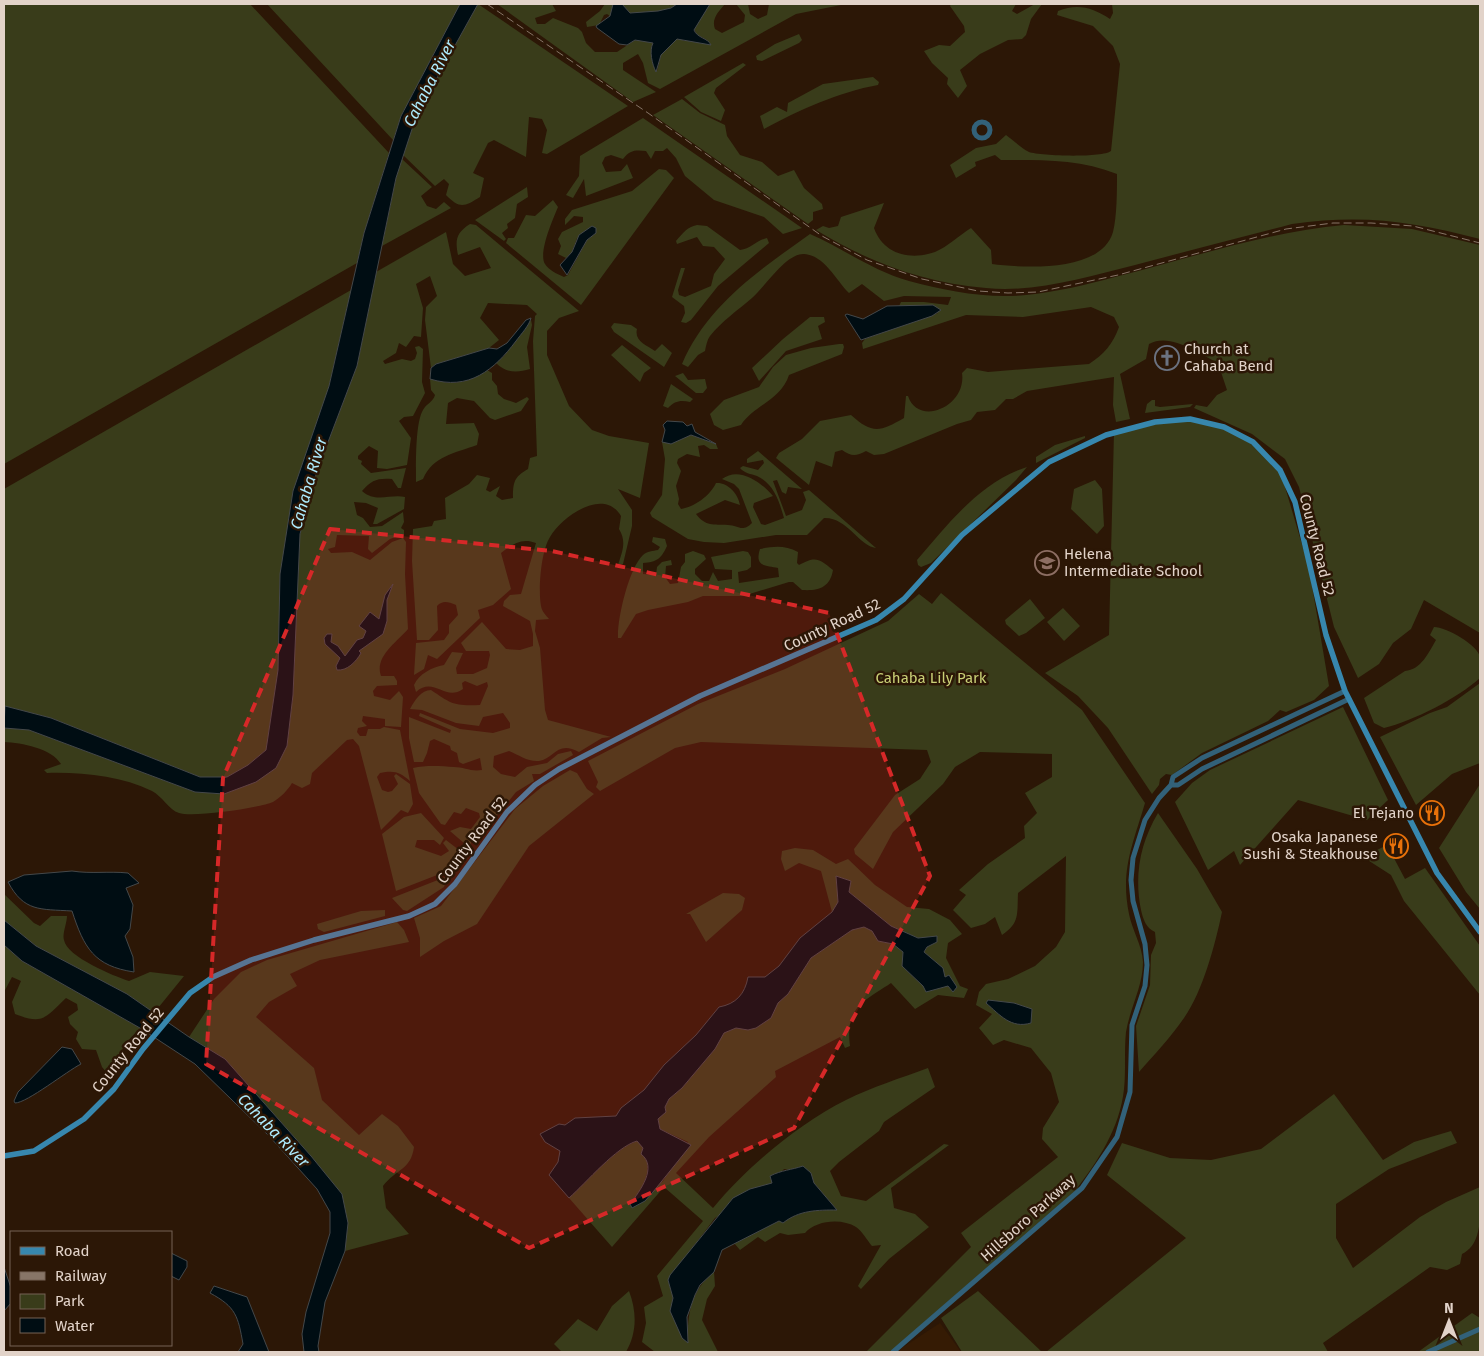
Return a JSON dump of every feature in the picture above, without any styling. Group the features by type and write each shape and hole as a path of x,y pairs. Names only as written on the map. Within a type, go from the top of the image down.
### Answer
{"main road":[{"name":"County Road 52","path":"4,1156 34,1151 84,1119 114,1089 143,1049 190,993 213,976 251,960 314,940 409,916 435,904 455,884 507,812 535,785 559,770 700,696 883,617 904,599 962,535 1034,473 1061,455 1114,432 1170,420 1203,420 1240,434 1257,445 1271,458 1286,480 1295,502 1326,635 1348,699 1437,873 1480,932"}],"street":[{"name":"Hillsboro Parkway","path":"893,1352 1082,1188 1117,1137 1125,1113 1130,1088 1133,1020 1145,986 1148,965 1145,944 1133,901 1133,858 1146,820 1159,798 1171,785 1173,777 1202,758 1345,691"},
{"name":"Hillsboro Parkway","path":"1171,785 1178,785 1202,769 1348,699"},
{"path":"1280,721 1285,730"},
{"path":"1428,1352 1480,1328"}],"highlighted area":[{"path":"330,529 552,551 829,613 930,876 794,1128 529,1248 206,1064 223,778"}],"shaded area":[{"path":"940,1323 961,1352 898,1352 902,1348"}],"green space":[{"path":"4,4 250,4 389,153 364,233 357,263 4,464"},
{"path":"267,4 460,4 401,116 393,140"},
{"path":"478,4 628,106 547,154 542,153 547,130 542,119 529,117 526,157 494,140 488,143 473,173 484,178 480,197 462,205 455,203 446,195 449,184 444,179 435,186 403,155 417,114"},
{"path":"497,4 552,4 556,11 535,18 537,24 545,24 553,18 578,28 582,32 586,43 595,52 617,52 635,40 652,42 657,71 661,55 677,38 685,41 707,40 696,34 694,27 710,4 725,4 716,15 714,22 715,29 722,33 744,22 745,15 736,4 748,4 750,14 758,19 767,15 769,4 846,4 796,14 660,89 648,83 643,63 638,54 623,63 623,70 656,92 633,102"},
{"path":"605,4 613,4 610,16 604,15 599,25 587,27 586,22 600,11"},
{"path":"622,4 668,4 670,6 669,4 677,4 661,11 630,13"},
{"path":"951,4 1016,4 1012,11 1017,14 1035,4 1042,4 1031,19 1026,35 1022,39 1008,40 980,54 960,70 967,86 958,98 947,84 948,78 932,63 924,51 939,45 950,46 965,32 964,26 950,6"},
{"path":"1112,4 1480,4 1480,239 1432,228 1387,221 1317,221 1292,224 1080,279 1042,286 1005,289 963,285 919,276 876,261 816,230 823,226 829,228 838,226 841,217 884,203 874,228 884,244 898,253 916,256 935,252 971,228 991,250 992,264 1023,266 1060,265 1094,255 1106,245 1113,232 1116,211 1117,174 1089,165 1046,160 1001,160 995,155 975,162 976,166 956,178 950,165 976,148 996,144 1006,135 1029,152 1035,153 1096,155 1111,151 1120,64 1113,46 1093,26 1057,15 1058,11 1079,7 1098,12 1110,19 1113,13"},
{"path":"799,34 802,40 799,43 762,61 757,60 756,56 775,44"},
{"path":"743,63 746,65 716,88 714,93 725,110 721,121 701,112 684,97"},
{"path":"873,77 879,82 878,85 820,102 764,129 760,116 777,107 787,112 788,103 823,84"},
{"path":"682,99 700,113 725,125 727,136 740,155 762,162 778,176 794,170 804,188 822,204 823,209 813,212 813,220 808,224 653,115"},
{"path":"643,118 802,228 783,234 764,217 714,200 685,176 676,158 667,148 663,151 655,151 651,159 646,151 630,152 623,159 611,155 605,157 602,163 606,172 621,171 627,164 633,178 586,196 584,179 573,198 566,195 579,176 580,156"},
{"path":"402,159 432,187 421,196 427,206 436,209 444,202 451,208 382,246 396,178"},
{"path":"659,169 666,170 674,178 581,305 506,243 508,238 514,238 526,215 535,216 553,200 558,207 547,236 543,259 549,268 564,277 568,275 587,240 596,233 577,238 572,252 566,258 558,254 561,246 558,239 562,232 583,222 583,217 574,216 565,225 565,219 572,210 632,191"},
{"path":"527,187 528,197 517,204 515,218 507,224 508,228 502,233 506,239 504,241 475,220"},
{"path":"470,224 476,225 579,311 559,318 547,331 547,355 569,406 592,430 609,436 649,443 640,498 618,489 632,510 632,526 623,564 618,565 623,547 623,538 619,529 621,516 614,508 604,504 594,504 573,513 556,529 544,551 541,571 541,606 549,619 536,620 535,631 540,648 545,710 548,720 611,737 602,738 579,752 566,748 561,749 544,760 539,761 527,759 509,751 494,756 493,767 501,774 515,777 527,767 547,763 558,754 571,751 573,755 540,774 532,774 534,781 516,792 478,839 471,835 471,846 465,844 450,831 460,827 471,829 480,817 479,813 466,808 461,814 454,812 445,825 441,824 419,793 413,768 439,766 482,770 480,758 463,764 459,762 457,753 451,750 450,746 434,739 430,741 423,762 414,762 409,738 409,717 450,733 451,730 419,716 420,713 460,729 493,733 510,728 510,723 503,713 483,717 479,726 456,723 422,710 410,709 416,699 427,690 431,690 453,703 480,705 488,686 487,682 477,686 465,681 462,683 463,689 451,693 434,687 422,688 416,692 414,685 426,672 444,665 452,652 463,653 456,668 457,674 473,674 487,668 489,651 466,651 461,643 482,622 506,649 520,650 533,646 530,621 503,606 504,601 510,595 521,594 536,543 521,541 501,553 511,589 493,605 478,610 480,618 437,659 428,655 424,669 414,675 416,643 444,640 449,633 449,625 458,615 456,605 446,602 439,604 437,606 438,630 429,640 417,640 412,561 413,529 432,526 434,521 446,519 445,498 469,484 477,475 490,478 486,490 490,492 500,486 496,496 502,500 513,498 513,488 517,477 528,469 530,458 537,456 533,341 535,316 537,314 527,305 488,303 480,318 499,340 489,348 436,364 431,368 425,320 426,307 437,296 430,276 416,284 423,308 421,337 414,336 406,347 399,343 396,353 383,361 385,364 402,359 411,361 415,359 417,353 415,347 419,346 423,349 422,382 425,393 413,416 404,417 399,421 411,438 407,465 387,469 377,468 378,451 369,446 358,456 358,459 362,461 361,464 371,473 406,468 401,488 398,488 392,479 382,479 375,480 362,491 372,497 405,497 404,509 377,524 373,524 378,508 366,503 354,502 357,515 363,518 370,527 382,526 403,512 404,522 401,528 404,530 404,534 390,539 372,553 368,549 369,536 337,535 335,547 328,549 331,553 352,552 370,560 392,542 403,538 406,542 405,574 408,629 388,650 381,662 380,669 381,676 394,676 397,685 377,686 373,691 374,696 390,700 399,691 403,697 401,727 385,726 385,719 363,716 362,721 367,726 358,728 357,732 360,736 366,736 368,729 384,727 400,730 410,781 400,774 393,772 380,773 377,777 382,790 388,792 392,791 398,784 394,776 396,774 410,784 413,804 408,813 401,810 381,830 359,746 353,739 347,740 312,773 310,784 302,788 292,783 284,794 273,802 241,809 197,814 179,813 152,791 114,778 74,773 47,773 44,770 61,764 50,754 36,747 4,742 4,728 29,730 195,792 224,794 287,746 293,695 300,534 317,471 357,366 376,272 446,232 453,264 465,276 491,268 480,247 458,255 459,234"},
{"path":"697,225 707,226 740,250 767,238 769,243 718,286 691,320 686,323 681,322 685,313 684,306 672,297 681,268 685,268 678,290 679,295 685,297 711,286 714,274 725,259 714,247 703,246 697,237 677,244 676,241 685,231"},
{"path":"1344,225 1412,229 1480,245 1480,633 1424,600 1411,629 1393,643 1379,664 1358,678 1334,627 1299,487 1285,459 1252,434 1194,408 1196,405 1207,407 1217,395 1227,390 1218,363 1193,349 1166,340 1157,341 1149,344 1146,359 1120,374 1130,419 1116,422 1113,405 1114,377 1027,391 1013,399 1006,399 995,410 977,412 971,420 884,454 874,455 866,451 854,455 842,450 835,452 832,467 816,461 809,485 776,458 779,453 802,439 820,421 851,415 871,428 876,429 889,426 904,418 906,396 908,396 913,405 921,410 941,409 957,395 962,385 962,373 967,368 988,372 1089,364 1104,352 1114,339 1119,327 1114,317 1091,307 1023,317 966,315 863,349 862,343 865,339 938,313 924,305 898,308 901,302 948,305 951,297 904,296 884,301 862,284 849,293 824,263 811,255 804,254 790,259 752,298 720,325 709,338 705,351 698,355 688,367 682,364 693,343 721,306 755,275 810,234 896,277 937,288 967,293 1011,296 1037,294 1070,288 1229,246 1286,233"},
{"path":"351,290 329,386 280,574 278,670 266,750 248,765 227,777 200,777 51,718 4,706 4,489"},
{"path":"810,317 824,317 825,322 818,326 822,339 786,351 759,381 752,368"},
{"path":"531,320 532,325 527,347 530,369 516,371 504,369 496,363 504,356"},
{"path":"614,323 631,325 637,329 639,340 655,351 662,344 672,353 664,367 614,332 611,327"},
{"path":"843,344 844,347 842,354 789,375 780,391 746,418 741,425 723,430 714,425 710,414 724,400 759,387 773,367 786,355 811,348"},
{"path":"622,345 651,368 644,373 640,382 611,355"},
{"path":"487,370 492,373 492,380 497,386 498,394 504,399 516,403 527,397 529,399 521,411 495,420 490,418 474,401 457,398 448,403 446,424 474,423 479,434 477,445 439,460 427,471 423,479 416,482 416,445 420,416 435,395 431,390 430,379 453,383 460,382 473,378"},
{"path":"683,373 688,380 705,379 707,388 703,393 696,393 675,376"},
{"path":"671,384 693,399 690,402 675,402 668,408 663,406"},
{"path":"1155,400 1155,406 1160,407 1193,404 1190,407 1145,413 1147,404"},
{"path":"1196,419 1240,434 1280,470 1309,568 1329,686 1314,700 1286,712 1280,710 1268,721 1202,753 1172,775 1166,774 1160,779 1159,785 1152,794 1108,728 1078,696 1045,673 1109,635 1114,432 1169,420"},
{"path":"691,435 716,444 718,449 710,449 704,445 698,446 700,457 687,454 678,459 677,463 681,471 676,486 679,499 678,504 681,509 701,500 716,483 724,484 737,496 740,505 725,500 696,514 703,521 710,524 731,525 743,528 749,526 752,523 739,489 734,484 722,479 735,474 749,477 756,481 773,496 754,503 753,507 761,524 765,525 784,518 772,488 763,479 740,468 743,466 758,470 764,463 763,460 747,463 747,459 758,451 802,489 788,487 786,494 782,492 777,480 773,481 786,516 802,510 806,500 803,492 809,490 876,548 864,542 839,522 824,518 807,535 776,535 724,543 688,539 652,517 650,513 662,495 665,459 662,442 679,440"},
{"path":"1085,436 1085,438 1036,463 1036,457 1055,445"},
{"path":"1027,467 931,563 921,567 918,565 917,560 966,506 994,483"},
{"path":"1095,480 1102,489 1104,526 1097,534 1071,509 1074,489"},
{"path":"653,537 665,539 667,546 658,559 643,563 643,574 656,575 657,567 662,562 671,560 672,565 666,566 665,577 670,584 678,583 681,567 685,562 685,554 693,551 704,555 706,559 695,569 695,574 702,581 709,581 713,572 718,581 732,579 732,570 715,569 711,557 743,551 748,552 751,557 751,567 738,572 739,583 779,577 778,568 766,566 760,563 759,560 760,549 775,547 789,548 798,552 797,563 799,565 813,559 824,563 833,570 826,585 818,589 802,590 793,582 789,582 743,596 703,596 688,602 648,610 636,614 621,638 618,638 622,607 633,571 643,555 658,550 660,547 652,542"},
{"name":"Cahaba Lily Park","path":"941,593 1082,710 1145,803 1129,857 1126,884 1129,914 1143,962 1139,988 1126,1032 1122,1103 1113,1131 1100,1156 1084,1180 1075,1191 890,1352 866,1352 971,1247 961,1233 1058,1157 1042,1139 1043,1128 1059,1102 1051,1073 1031,1048 1004,1040 993,1045 979,1028 992,1014 976,1005 979,992 986,984 1008,979 1035,966 1056,947 1065,932 1066,856 1018,893 1015,922 1002,935 995,917 985,924 971,928 953,910 966,895 959,890 988,864 1025,838 1024,826 1037,813 1025,793 1052,777 1052,754 980,752 955,767 943,784 893,832 873,869 855,854 854,849 895,795 920,779 931,762 927,750 701,742 675,748 600,791 596,787 598,782 588,761 698,704 785,669 888,621 919,594 932,604"},
{"path":"1030,599 1045,618 1026,633 1019,636 1006,624 1005,620"},
{"path":"1063,608 1080,626 1064,641 1047,622"},
{"path":"1434,627 1453,633 1474,647 1481,659 1480,678 1448,701 1408,720 1384,728 1374,723 1364,698 1405,671 1411,670 1420,664 1436,640 1430,635"},
{"path":"1480,683 1480,763 1452,774 1416,805 1380,737 1447,707"},
{"path":"1343,707 1388,800 1367,820 1298,800 1240,865 1234,851 1208,870 1175,802 1192,783 1210,770"},
{"path":"570,770 577,773 587,789 594,794 529,846 477,924 444,941 420,957 420,938 414,918 441,906 515,809 543,786"},
{"path":"1480,784 1480,909 1466,892 1439,848"},
{"path":"421,813 444,838 440,845 434,840 417,840 415,847 441,856 449,851 443,843 446,840 459,850 465,850 468,853 467,859 450,870 396,891 382,834 404,817"},
{"path":"1158,813 1197,869 1222,912 1203,981 1191,1007 1174,1032 1139,1072 1136,1026 1150,985 1151,955 1156,943 1155,932 1147,926 1144,920 1138,885 1143,848"},
{"path":"1387,845 1405,879 1425,868 1480,946 1480,995 1404,901 1391,875 1363,857"},
{"path":"795,848 813,850 836,864 848,859 875,885 907,907 929,909 950,920 962,934 948,943 946,958 960,986 968,989 964,998 938,995 915,1009 891,983 864,1001 853,1014 850,1022 850,1046 845,1048 840,1037 775,1071 776,1077 709,1137 676,1173 713,1208 757,1162 810,1121 856,1095 928,1068 935,1087 884,1122 879,1131 830,1171 841,1196 866,1201 944,1144 949,1145 891,1188 894,1208 915,1214 929,1227 889,1259 861,1289 858,1286 881,1245 872,1246 856,1227 844,1222 822,1223 805,1233 788,1235 780,1233 765,1242 758,1237 740,1250 734,1243 779,1221 783,1223 802,1213 837,1210 814,1183 811,1173 784,1169 772,1183 715,1218 668,1280 673,1298 671,1311 688,1342 688,1322 695,1295 706,1279 714,1272 715,1286 707,1299 702,1320 718,1352 655,1352 642,1342 646,1323 644,1307 663,1296 657,1276 703,1221 664,1187 612,1247 569,1198 611,1157 638,1141 647,1158 647,1174 641,1189 630,1205 663,1181 688,1142 660,1129 658,1119 669,1099 682,1088 715,1049 724,1033 736,1028 748,1030 756,1028 771,1018 778,1003 788,994 811,958 852,930 864,927 873,931 878,941 893,944 903,952 902,966 923,986 948,986 938,964 924,952 927,947 937,942 918,938 891,926 849,892 851,881 836,876 838,902 832,912 821,871 799,863 785,871 781,859 782,851"},
{"path":"448,876 444,887 407,911 403,910 392,898"},
{"path":"723,893 739,894 745,898 742,910 706,942 690,914 686,914"},
{"path":"4,894 34,923 40,926 51,916 67,916 64,940 67,946 73,953 92,965 129,981 150,972 184,976 154,1013 127,994 36,946 4,920"},
{"path":"385,910 385,916 324,932 318,929 317,924 361,911"},
{"path":"397,922 404,930 409,942 320,960 290,974 297,986 269,1002 256,1017 314,1068 322,1100 359,1135 382,1114 398,1126 414,1147 410,1160 383,1186 386,1208 409,1234 345,1251 348,1223 311,1156 225,1059 189,1037 214,999 241,972 267,960"},
{"path":"4,945 22,961 140,1028 124,1045 114,1071 107,1073 102,1067 96,1050 82,1049 76,1039 78,1032 70,1024 68,1017 78,1010 77,1004 66,998 48,1015 38,1019 15,1014 12,1002 21,981 12,977 4,992"},
{"path":"1334,1094 1383,1160 1414,1142 1451,1131 1457,1143 1389,1169 1336,1204 1336,1238 1353,1268 1420,1217 1446,1202 1480,1187 1480,1216 1477,1234 1474,1243 1462,1254 1460,1264 1447,1270 1430,1267 1323,1343 1328,1352 1046,1352 1186,1238 1107,1175 1122,1143 1170,1158 1211,1160 1261,1149"},
{"path":"629,1291 635,1322 630,1345 626,1352 562,1352 554,1344 578,1319 597,1331 612,1306"},
{"path":"978,1291 1042,1352 962,1352 941,1318"},
{"path":"1472,1313 1480,1318 1480,1352 1418,1352"}],"water":[{"name":"Cahaba River","path":"460,4 478,4 417,114 396,178 357,366 317,471 300,534 293,695 287,746 276,768 256,782 224,794 195,792 29,730 4,728 5,706 51,718 200,777 227,777 248,765 266,750 278,670 280,574 293,491 329,386 364,233 401,116"},
{"path":"613,4 622,4 630,13 658,11 671,8 677,4 710,4 694,30 695,33 711,45 677,39 661,55 656,72 651,50 653,43 635,40 627,45 619,44 597,28 596,26 610,16"},
{"path":"592,226 596,228 596,233 587,240 567,275 560,265 572,252 579,235"},
{"path":"933,305 941,310 932,316 861,340 845,315 863,319 887,306"},
{"path":"531,318 527,327 508,351 489,369 469,380 444,382 430,379 431,368 436,364 489,348 497,349 507,343 526,320"},
{"path":"667,421 683,422 687,426 692,424 695,432 716,444 691,435 671,444 662,442 665,430 663,425"},
{"path":"393,584 387,600 387,621 383,634 359,651 361,653 357,660 351,665 337,670 336,666 340,658 325,644 324,638 327,634 332,634 331,642 338,646 345,656 357,640 363,638 366,631 359,626 370,612 379,619 385,595"},
{"path":"72,871 128,873 139,883 126,888 133,905 130,929 125,936 133,957 134,972 120,969 100,960 86,945 72,911 42,909 27,904 20,899 8,882 24,875"},
{"path":"836,876 851,881 849,892 891,926 918,938 937,936 937,942 927,947 924,952 943,968 945,977 949,975 957,987 953,992 948,986 926,992 923,986 902,966 903,952 893,944 878,941 872,931 864,927 852,930 811,958 788,994 778,1003 771,1018 756,1028 748,1030 736,1028 724,1033 715,1049 682,1088 669,1099 665,1107 666,1112 658,1119 660,1129 691,1145 645,1201 632,1208 630,1204 646,1179 648,1172 646,1159 641,1154 643,1148 637,1141 611,1157 569,1198 549,1175 558,1162 560,1151 545,1142 540,1134 559,1124 565,1125 575,1118 616,1116 621,1108 644,1090 664,1065 696,1035 719,1007 735,1001 739,997 745,988 748,977 765,977 779,966 800,938 832,912 838,902"},
{"name":"Cahaba River","path":"4,920 36,946 127,994 189,1037 225,1059 342,1194 348,1223 345,1251 325,1302 318,1346 319,1352 304,1352 302,1334 306,1312 330,1233 330,1212 317,1189 269,1136 195,1064 140,1028 22,961 4,945"},
{"path":"988,1000 1014,1003 1032,1009 1031,1023 1018,1024 1006,1020 986,1003"},
{"path":"62,1047 72,1049 81,1064 37,1093 21,1102 15,1103 18,1092"},
{"path":"803,1166 811,1173 814,1183 837,1210 823,1210 796,1215 783,1223 779,1221 722,1250 714,1272 700,1285 695,1295 687,1317 688,1343 682,1338 670,1311 673,1298 668,1280 670,1275 733,1198 750,1189 772,1183 770,1176"},
{"path":"172,1254 187,1261 187,1267 179,1280 172,1276"},
{"path":"4,1267 10,1285 10,1304 4,1311"},
{"path":"214,1286 247,1297 269,1352 238,1352 243,1344 237,1319 231,1308 210,1293"}],"railway":[{"path":"487,4 648,113 822,236 867,260 922,279 978,291 1038,292 1118,275 1286,229 1333,223 1413,226 1480,243"}],"place":[{"name":"Church at Cahaba Bend","path":"1167,358"},
{"name":"Helena Intermediate School","path":"1047,563"},
{"name":"El Tejano","path":"1432,813"},
{"name":"Osaka Japanese Sushi & Steakhouse","path":"1396,846"}]}
